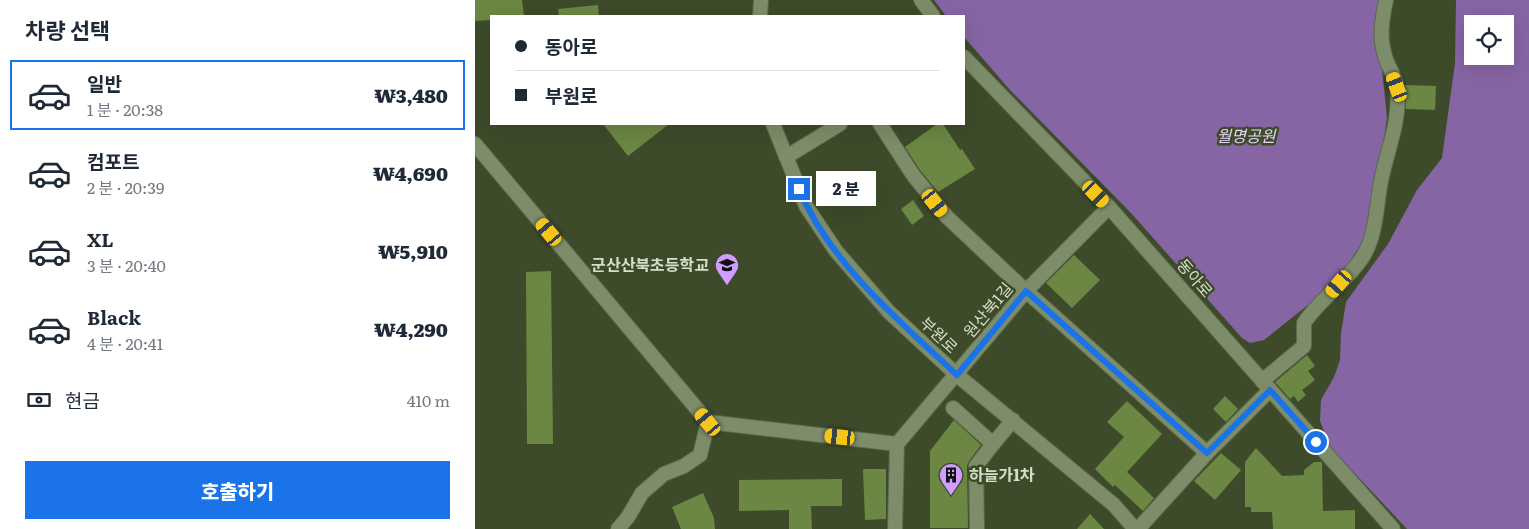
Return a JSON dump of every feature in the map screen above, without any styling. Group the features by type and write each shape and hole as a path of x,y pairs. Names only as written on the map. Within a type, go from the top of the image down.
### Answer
{"street":[{"path":"760,15 761,0"},
{"path":"921,0 932,15"},
{"path":"1137,529 1304,346 1304,323 1362,257 1371,237 1397,110 1397,87 1385,56 1381,37 1382,18 1386,0"},
{"name":"동아로","path":"965,57 1109,208 1393,529"},
{"name":"부원로","path":"773,125 806,206 836,251 889,312 957,375 1114,505 1137,529"},
{"path":"786,156 837,125"},
{"path":"881,125 913,175 947,217 1026,291 1207,453"},
{"path":"475,144 708,422 897,444 895,529"},
{"name":"원산북1길","path":"897,444 1026,291 1109,208"},
{"path":"953,408 993,444"},
{"path":"977,529 976,466 1013,420"},
{"path":"618,529 642,493 664,474 684,466 700,455 708,422"}],"green space":[{"name":"월명공원","path":"934,0 1381,0 1379,39 1387,118 1373,211 1362,243 1345,269 1313,301 1264,340 1250,343 1242,338 1131,213 1010,90 965,38 965,15 945,15"},
{"path":"1456,0 1529,0 1529,529 1407,529 1331,448 1320,421 1321,400 1334,377 1340,360 1341,333 1346,302 1388,244 1417,190 1442,158 1455,63"}],"building":[{"path":"475,0 522,0 524,15 490,15 490,20 475,21"},
{"path":"598,5 599,15 559,15 558,9"},
{"path":"1405,85 1436,86 1435,110 1406,109"},
{"path":"604,125 668,125 628,156"},
{"path":"936,125 944,125 975,169 938,192 920,170 905,147"},
{"path":"913,200 924,216 912,225 901,209"},
{"path":"1074,255 1100,280 1072,308 1046,283"},
{"path":"551,271 553,444 527,444 526,272"},
{"path":"1307,355 1315,366 1308,371 1315,380 1302,390 1306,395 1298,402 1294,396 1290,399 1275,382"},
{"path":"1225,396 1238,409 1226,422 1213,409"},
{"path":"1127,401 1162,434 1127,472 1154,498 1143,511 1115,485 1113,487 1095,469 1124,437 1107,422"},
{"name":"하늘가1차","path":"954,420 981,445 967,466 968,528 930,528 930,451"},
{"path":"1256,448 1282,476 1304,475 1304,470 1314,462 1322,462 1323,511 1355,510 1355,529 1273,529 1272,512 1251,512 1251,507 1245,507 1245,462"},
{"path":"1221,453 1241,470 1215,500 1194,481"},
{"path":"863,469 886,469 886,519 865,520"},
{"path":"842,479 842,506 811,506 812,529 789,529 789,510 739,511 739,480"},
{"path":"703,493 714,518 715,529 681,529 672,507"},
{"path":"1090,514 1104,529 1077,529"}],"place":[{"name":"군산산북초등학교","path":"727,286"},
{"name":"하늘가1차","path":"951,496"}],"route":[{"path":"799,189 806,206 836,251 889,312 957,375 1026,291 1207,453 1270,390 1316,442"}]}
